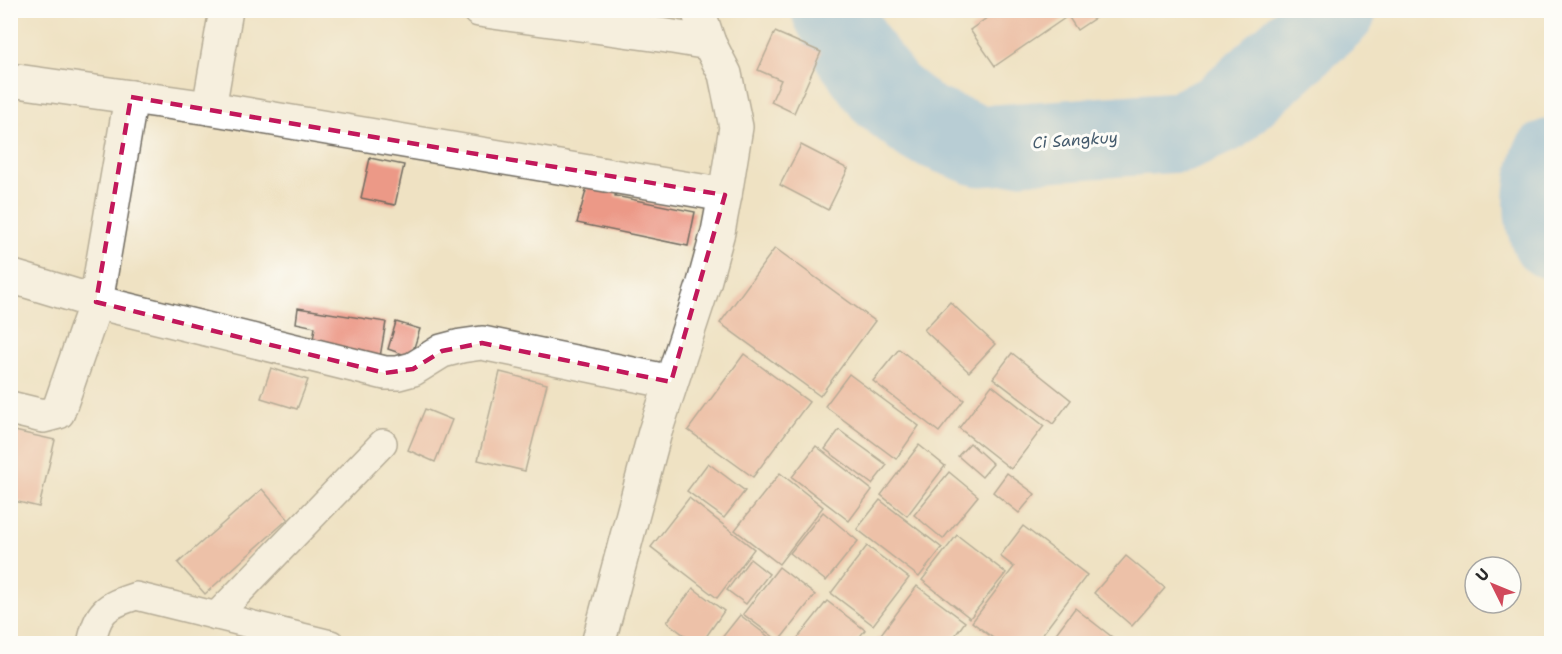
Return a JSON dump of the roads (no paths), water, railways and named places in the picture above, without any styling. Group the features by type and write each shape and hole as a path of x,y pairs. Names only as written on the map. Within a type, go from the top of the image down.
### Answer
{"street":[{"path":"209,108 226,10"},
{"path":"479,10 709,43"},
{"path":"598,644 655,432 704,283 718,232 736,127 725,74 709,43 698,10"},
{"path":"10,80 209,108 725,195"},
{"path":"10,408 43,416 58,412 96,302 131,96"},
{"path":"10,276 96,302 385,373 398,373 413,369 442,351 482,343 671,382"}],"lane":[{"path":"216,616 383,443"},
{"path":"92,644 95,626 102,614 113,604 136,596 216,616 281,637 331,644"}],"waterway":[{"name":"Ci Sangkuy","path":"832,10 853,50 885,94 923,124 980,146 1179,132 1222,113 1336,10"},
{"name":"Ci Sangkuy","path":"1552,159 1544,199 1546,220 1552,239"}]}
